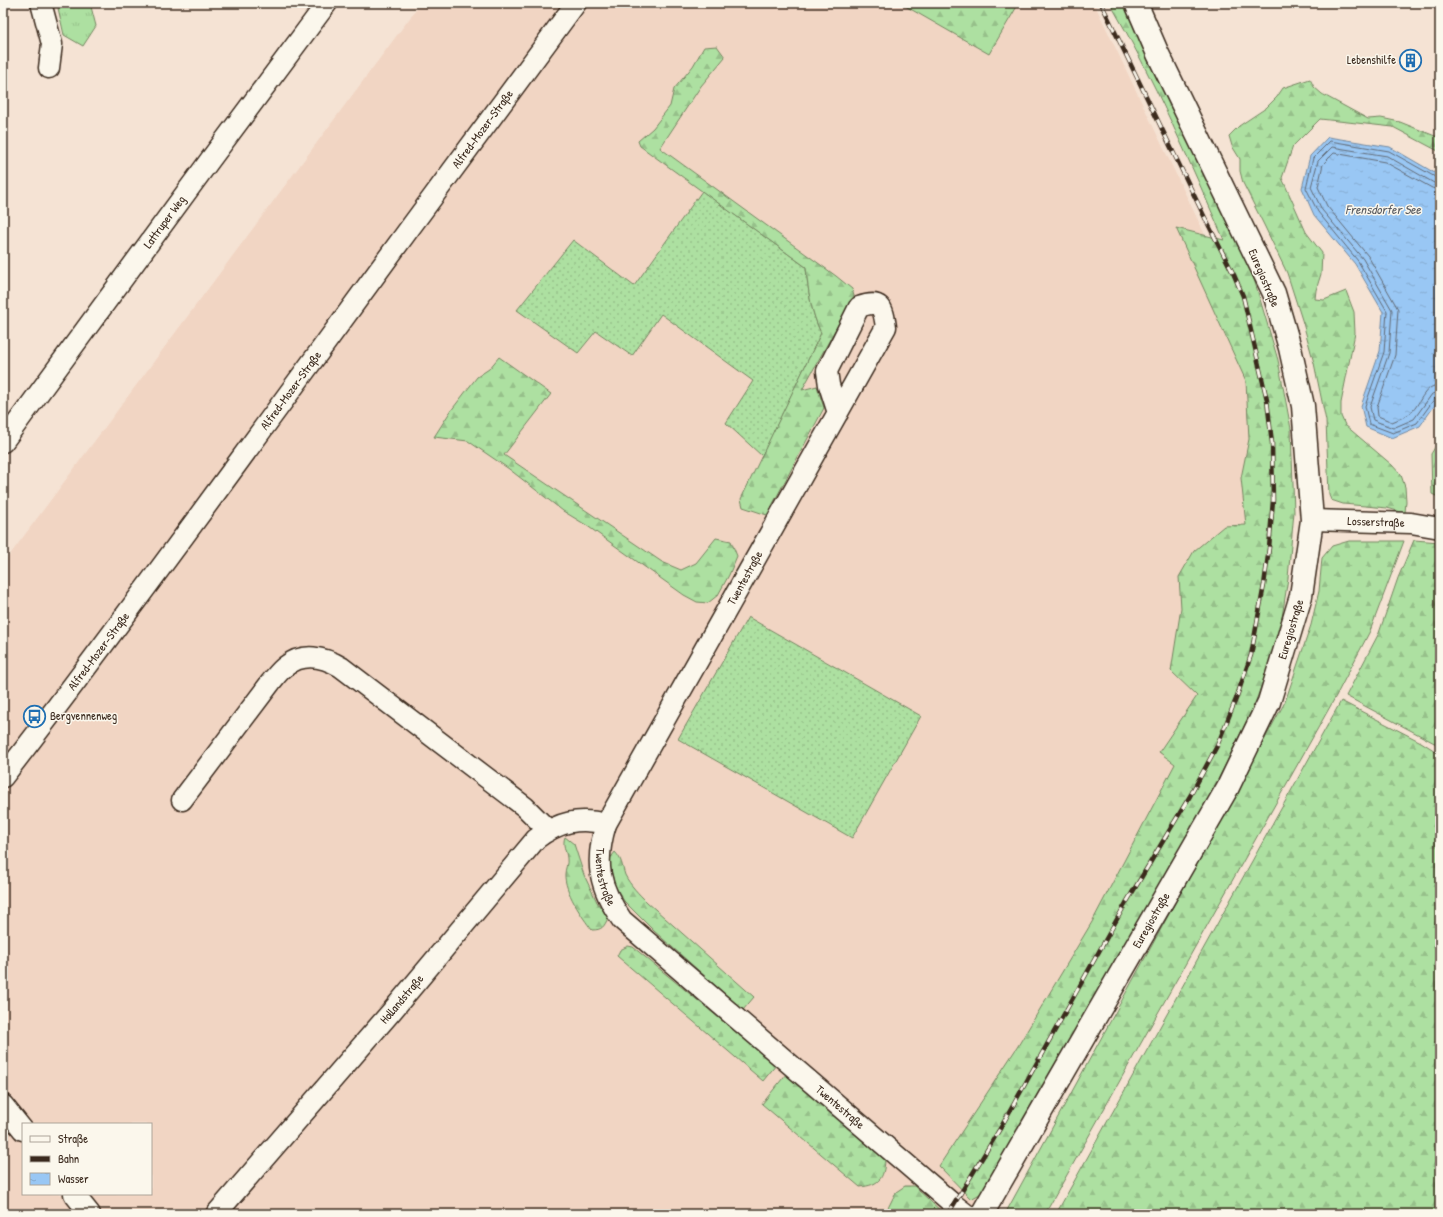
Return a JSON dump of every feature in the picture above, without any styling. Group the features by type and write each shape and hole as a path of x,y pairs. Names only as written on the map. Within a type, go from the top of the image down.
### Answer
{"main road":[{"name":"Euregiostraße","path":"982,1214 1228,787 1269,702 1301,596 1312,520 1303,406 1290,348 1274,293 1158,54 1136,3"}],"street":[{"path":"41,3 52,44 49,68"},
{"name":"Lattruper Weg","path":"3,442 9,422 205,166 327,3"},
{"name":"Alfred-Mozer-Straße","path":"3,777 44,725 174,550 460,158 576,3"},
{"name":"Twentestraße","path":"838,413 829,385 827,371 859,307 869,303 878,306 884,311 886,327 838,413 606,824 602,837 599,863 603,886 610,903 622,920 966,1214"},
{"name":"Losserstraße","path":"1312,520 1411,522 1440,528"},
{"path":"182,800 271,682 282,670 288,664 298,660 320,658 331,661 342,667 525,807 548,830"},
{"name":"Hollandstraße","path":"216,1214 397,1005 536,839 548,830 564,824 583,820 606,824"},
{"path":"3,1105 22,1129"},
{"path":"75,1195 90,1214"}],"shaded area":[{"path":"421,3 1094,3 1231,289 1260,421 1247,653 980,1214 3,1214 3,564"}],"green space":[{"path":"81,3 90,3 96,26 83,46 64,35 58,8"},
{"path":"900,3 1019,3 989,54"},
{"path":"1110,3 1126,3 1237,238 1254,279 1278,360 1291,429 1294,512 1288,578 1279,637 1254,706 1213,790 994,1186 971,1199 939,1166 1018,1046 1092,922 1175,764 1159,752 1197,696 1171,671 1181,608 1179,577 1194,551 1224,526 1246,525 1241,478 1249,439 1246,381 1176,228 1224,240 1156,90"},
{"path":"717,46 725,57 701,86 660,148 836,276 852,289 854,296 802,390 817,386 824,408 767,515 743,507 741,499 821,333 810,301 806,267 640,146 638,141 653,128 670,106 674,89 693,66 704,47"},
{"path":"1310,79 1314,87 1322,94 1368,119 1381,118 1400,122 1440,138 1440,152 1393,127 1320,119 1293,146 1282,178 1306,232 1322,253 1321,274 1315,299 1324,300 1346,291 1354,312 1355,333 1341,403 1341,416 1345,425 1392,465 1401,475 1405,487 1405,513 1387,508 1343,504 1331,500 1329,495 1326,421 1314,363 1303,323 1287,273 1243,183 1240,171 1240,159 1232,146 1229,136 1239,126 1266,108 1277,97 1283,88"},
{"path":"702,191 806,267 810,301 821,333 762,456 726,423 753,381 661,314 632,356 596,331 578,353 517,310 573,240 634,286"},
{"path":"499,357 551,394 504,455 662,562 681,570 696,563 716,538 731,541 737,556 718,595 708,603 697,602 684,595 586,525 563,511 509,469 468,441 434,437 450,412 477,377 489,369"},
{"path":"1440,439 1440,498 1432,494 1431,454"},
{"path":"1414,540 1440,542 1440,746 1346,696 1379,633 1398,578"},
{"path":"1349,541 1404,541 1370,631 1336,696 1045,1214 1005,1214 1285,702 1311,625 1319,591 1322,558 1332,546"},
{"path":"748,617 921,716 852,838 678,739"},
{"path":"1341,701 1421,742 1440,754 1440,1214 1056,1214"},
{"path":"565,837 574,844 584,875 597,902 608,918 604,926 600,929 592,930 570,896 565,881 567,855 564,845"},
{"path":"615,852 620,860 627,879 641,896 754,997 743,1010 654,931 624,901 614,884 609,860"},
{"path":"628,946 633,947 776,1065 763,1081 617,956 620,950"},
{"path":"787,1073 826,1106 885,1160 882,1176 876,1183 860,1187 762,1104"},
{"path":"905,1186 914,1186 944,1214 888,1214 888,1208 896,1192"}],"water":[{"name":"Frensdorfer See","path":"1328,137 1390,147 1440,176 1440,398 1420,426 1392,438 1366,427 1361,406 1380,351 1383,312 1355,264 1314,215 1302,188 1310,156"}],"railway":[{"path":"948,1214 1001,1127 1126,903 1190,796 1217,746 1236,699 1251,655 1264,585 1269,548 1273,500 1272,443 1267,400 1243,296 1101,3"}],"place":[{"name":"Lebenshilfe","path":"1411,60"},
{"name":"Bergvennenweg","path":"35,716"}]}
